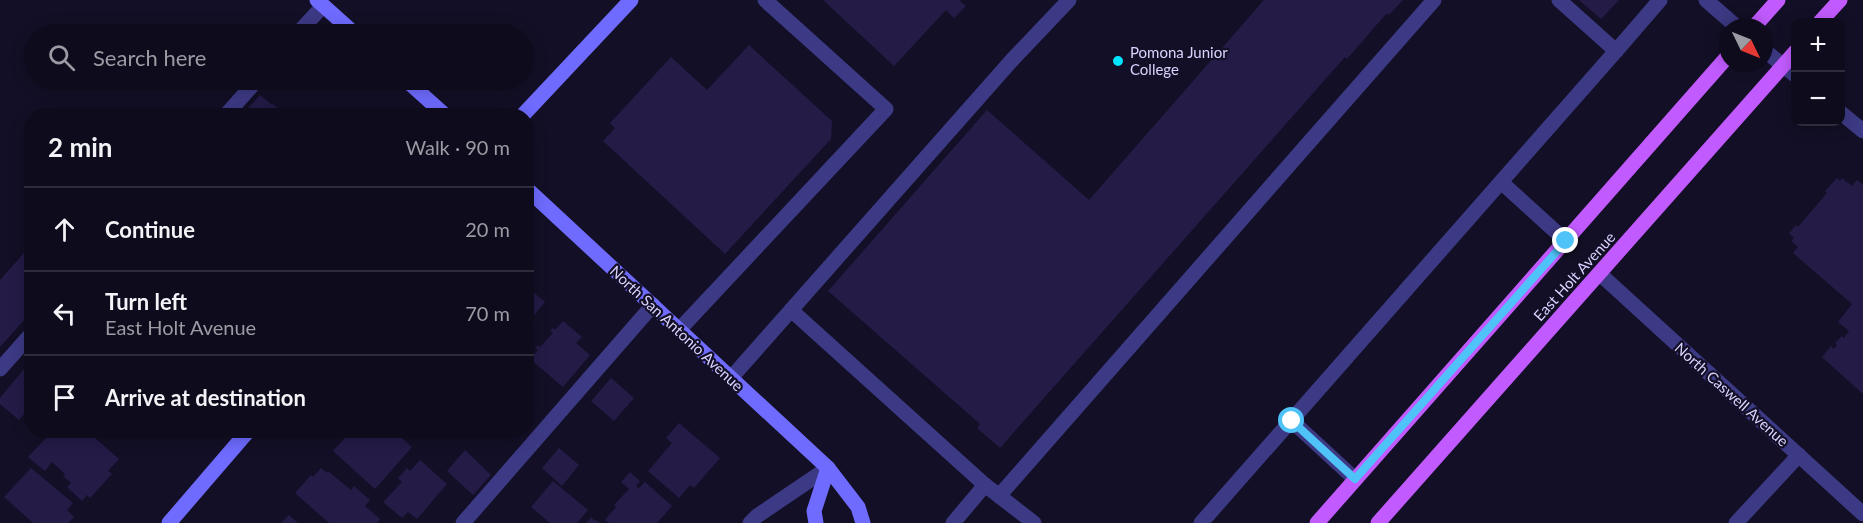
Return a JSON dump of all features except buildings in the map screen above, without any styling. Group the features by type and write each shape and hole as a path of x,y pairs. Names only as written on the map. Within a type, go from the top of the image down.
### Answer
{"main road":[{"path":"530,108 631,0"},
{"path":"1762,18 1778,0"},
{"path":"1824,18 1840,0"},
{"path":"320,3 344,24"},
{"name":"East Holt Avenue","path":"1378,523 1791,56"},
{"name":"East Holt Avenue","path":"1317,523 1719,66"},
{"path":"417,90 437,108"},
{"name":"North San Antonio Avenue","path":"534,195 828,468 858,507 863,523"},
{"path":"169,523 242,438"},
{"path":"816,523 814,512 828,468"}],"street":[{"path":"679,330 886,109 765,0"},
{"path":"731,378 1004,69 1068,0"},
{"path":"999,496 1434,0"},
{"path":"1559,0 1616,51"},
{"path":"1201,523 1660,0"},
{"path":"1706,0 1727,18"},
{"path":"304,24 320,3"},
{"path":"1773,57 1791,72"},
{"path":"232,108 248,90"},
{"path":"1845,116 1863,131"},
{"path":"1501,182 1566,241"},
{"name":"North Caswell Avenue","path":"1600,274 1863,514"},
{"path":"463,523 652,305"},
{"path":"791,310 985,485 1034,523"},
{"path":"0,369 24,342"},
{"path":"1292,421 1355,479"},
{"path":"1736,523 1799,455"},
{"path":"750,523 828,468"},
{"path":"953,523 985,485"}],"place":[{"name":"Pomona Junior College","path":"1118,61"}],"route":[{"path":"1292,421 1355,479 1566,241"}]}
